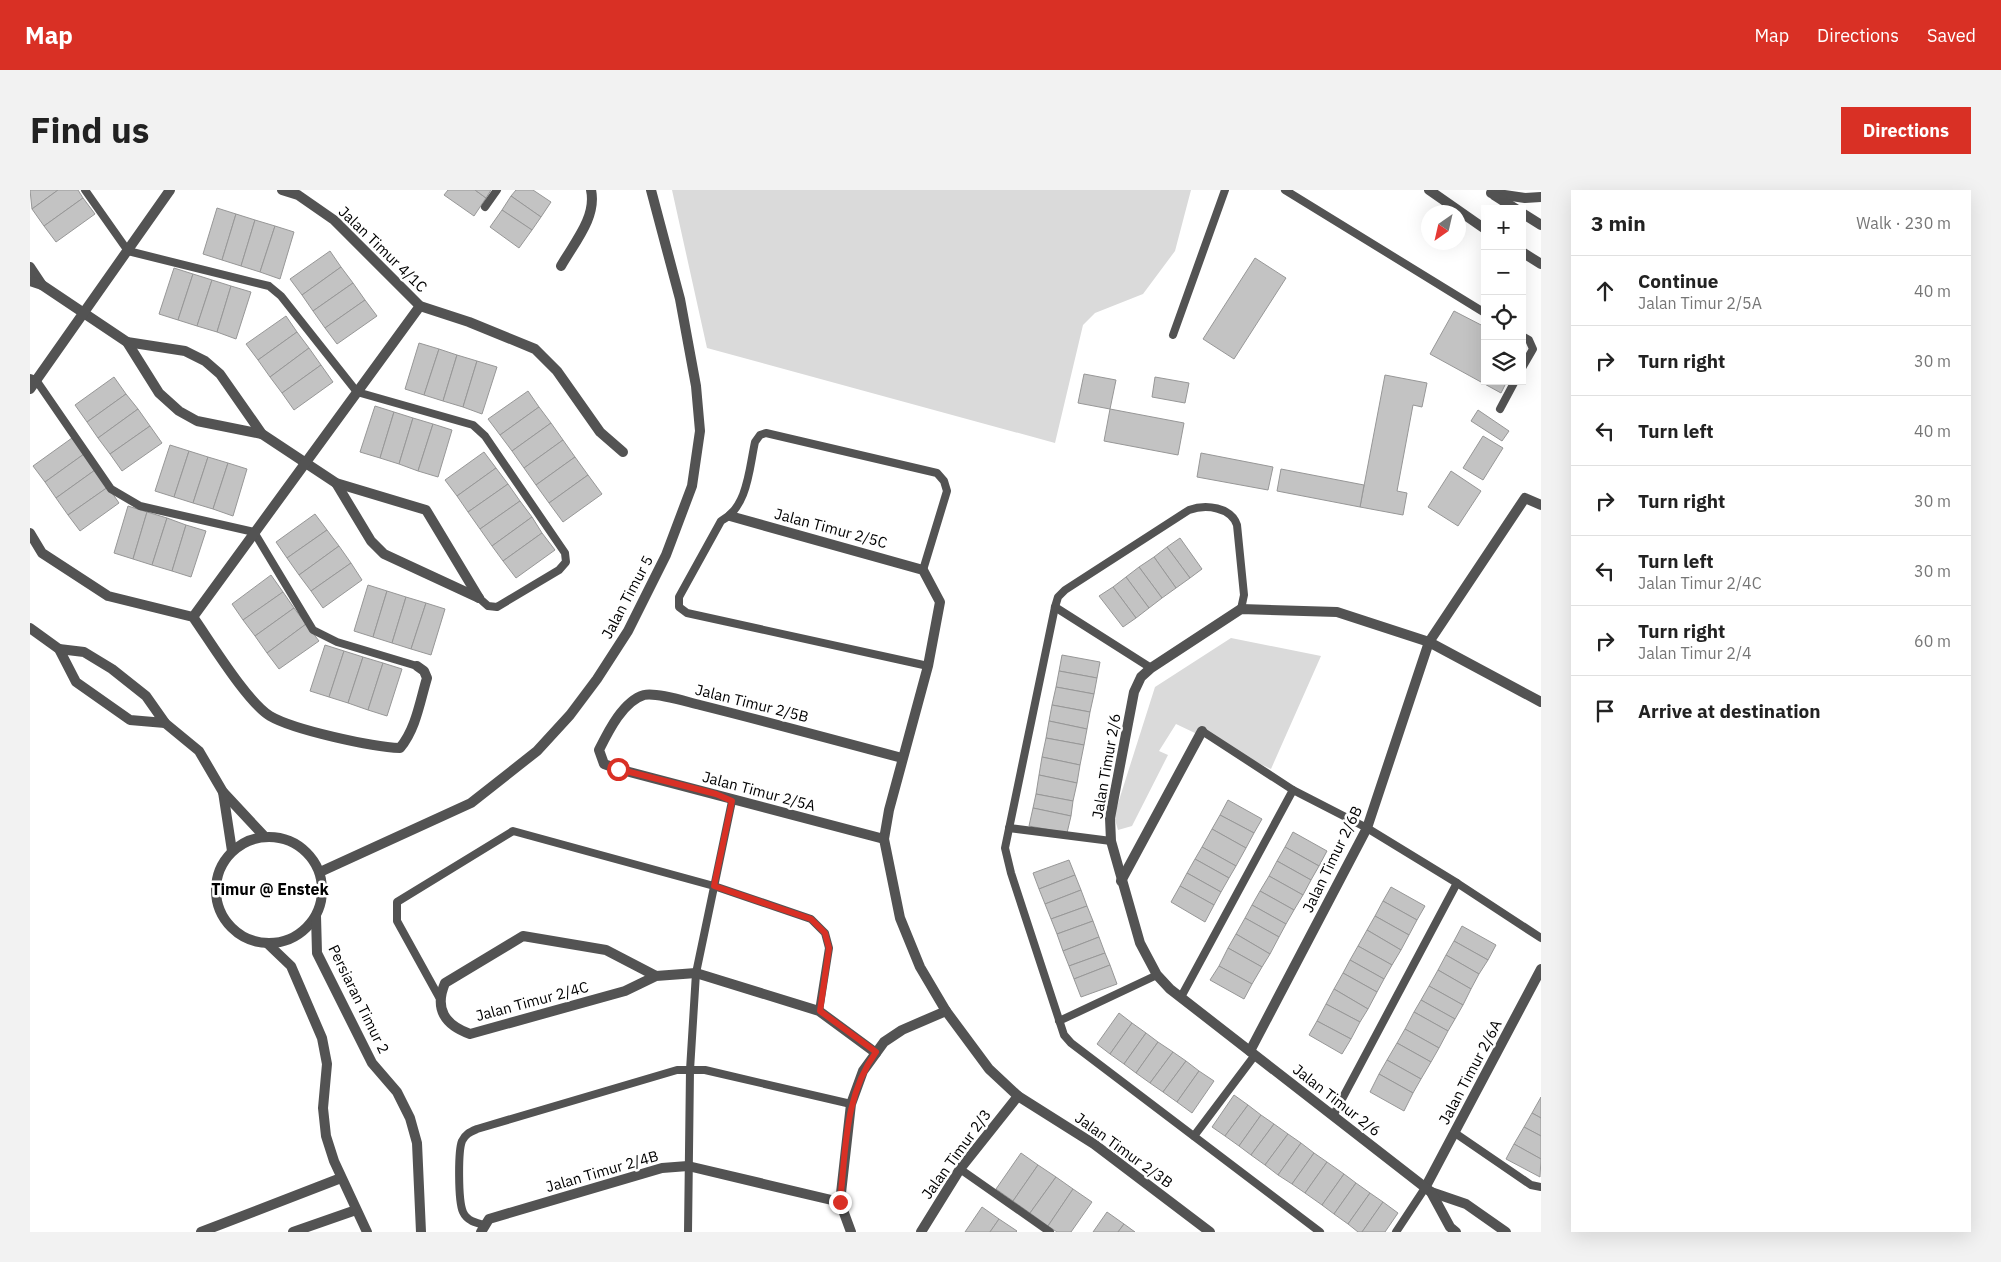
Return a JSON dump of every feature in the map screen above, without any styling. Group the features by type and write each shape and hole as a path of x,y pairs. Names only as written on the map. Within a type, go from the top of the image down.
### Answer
{"street":[{"path":"32,382 85,312 170,190"},
{"name":"Jalan Timur 4/1C","path":"282,190 298,195 334,220 420,306 469,322 535,348 557,372 600,432 623,452"},
{"path":"561,266 587,223 594,202 591,190"},
{"name":"Jalan Timur 5","path":"320,872 471,803 537,751 570,714 597,679 628,630 666,555 692,486 700,431 696,386 680,299 651,190"},
{"path":"1429,190 1481,226"},
{"path":"1489,192 1525,198 1541,197"},
{"path":"1489,192 1510,205"},
{"path":"1526,216 1541,225"},
{"path":"1526,254 1540,262"},
{"path":"30,267 42,285"},
{"path":"30,281 42,285 85,312 127,342 159,393 179,412 197,421 262,434 336,483 426,510 479,598"},
{"path":"193,616 420,306"},
{"path":"127,342 185,352 205,361 220,374 262,434"},
{"path":"336,483 371,541 384,554 479,598"},
{"name":"Jalan Timur 2/6B","path":"1252,1053 1367,828 1429,642 1525,498 1541,505"},
{"name":"Jalan Timur 2/5C","path":"730,516 923,570"},
{"path":"30,533 42,552 108,596 193,616 250,696 270,716 303,728 383,747 400,748 407,739 427,678 424,671 417,666"},
{"path":"884,839 902,758 928,666 940,602 923,570"},
{"path":"1241,609 1337,612 1429,642 1541,702"},
{"name":"Jalan Timur 2/6","path":"1241,609 1151,668 1141,677 1134,692 1110,818 1111,841 1140,944 1157,975 1181,997 1428,1190"},
{"path":"30,628 60,649 84,652 112,669 146,696 165,722 198,751 223,792 264,836 247,841 232,851 221,865 216,882 216,900 223,917 235,931 250,940 268,944 290,966 322,1038 327,1064 323,1108 326,1136 341,1178 367,1232"},
{"path":"60,649 76,682 130,720 165,722"},
{"name":"Jalan Timur 2/5B","path":"609,731 630,704 644,694 776,724 902,758"},
{"name":"Jalan Timur 2/5A","path":"609,731 600,750 604,764 716,794 732,801 884,839"},
{"path":"1121,881 1202,731"},
{"path":"223,792 232,851"},
{"name":"Persiaran Timur 2","path":"264,836 282,838 298,845 312,857 320,872 323,887 322,902 316,916 307,928 296,936 282,942 268,944"},
{"name":"Jalan Timur 2/3B","path":"884,839 900,918 920,966 946,1011 989,1069 1018,1096 1094,1144 1210,1232"},
{"name":"Persiaran Timur 2","path":"316,916 317,953 372,1063 396,1092 410,1118 417,1143 421,1232"},
{"path":"439,997 445,983 523,936 606,950 656,976"},
{"name":"Jalan Timur 2/6A","path":"1428,1190 1455,1133 1541,969"},
{"name":"Jalan Timur 2/4C","path":"439,997 445,1017 455,1028 470,1034 625,992 656,976 696,973 820,1011 876,1052"},
{"path":"851,1232 840,1202 851,1104 863,1071 884,1042 902,1030 946,1011"},
{"name":"Jalan Timur 2/3","path":"921,1232 960,1169 1018,1096"},
{"name":"Jalan Timur 2/4B","path":"485,1226 662,1168 688,1166 840,1202"},
{"path":"201,1232 341,1178"},
{"path":"1428,1190 1450,1227 1456,1232"},
{"path":"1428,1190 1466,1204 1506,1232"},
{"path":"294,1232 356,1210"}],"lane":[{"path":"84,190 128,251 269,286 281,296 357,392 474,425 485,436 565,552 566,562 559,570 497,607 488,606 479,598"},
{"path":"485,207 496,190"},
{"path":"1173,335 1226,190"},
{"path":"1285,190 1481,311"},
{"path":"1526,338 1529,340 1533,349 1526,361"},
{"path":"32,382 111,489 140,506 254,532 313,630 337,642 417,666"},
{"path":"1500,408 1513,385"},
{"path":"923,570 947,491 944,481 937,474 766,433 760,435 755,442 743,499 730,516 721,521 679,597 679,607 687,613 928,666"},
{"path":"1241,609 1244,595 1238,525 1234,516 1227,511 1205,507 1189,510 1065,590 1058,597 1005,848 1064,1036 1320,1232"},
{"path":"1055,608 1151,668"},
{"path":"1202,731 1292,790 1367,828 1457,883 1541,938"},
{"path":"1181,997 1292,790"},
{"path":"688,1232 690,1070 696,973 732,801"},
{"path":"1009,828 1111,841"},
{"path":"439,997 397,920 397,902 513,831 714,886 811,919 825,933 829,948 820,1011"},
{"path":"1333,1116 1457,883"},
{"path":"1059,1021 1157,975"},
{"path":"1194,1136 1252,1053"},
{"path":"485,1226 470,1221 463,1212 460,1196 461,1143 466,1135 477,1128 668,1072 690,1070 705,1070 851,1104"},
{"path":"1455,1133 1530,1185 1541,1187"},
{"path":"960,1169 1050,1232"},
{"path":"1396,1232 1428,1190"}],"shaded area":[{"path":"672,190 1191,190 1175,251 1143,294 1095,313 1083,325 1055,443 707,348"},
{"path":"1231,638 1321,656 1271,769 1176,724 1159,751 1168,755 1132,826 1118,830 1114,816 1155,687"}],"building":[{"path":"30,190 58,190 32,209"},
{"path":"58,190 78,190 83,198 44,226 32,209"},
{"path":"448,190 475,190 486,198 474,216 444,195"},
{"path":"475,190 491,190 486,198"},
{"path":"516,190 533,190 551,202 541,217 511,196"},
{"path":"511,196 541,217 532,230 502,210"},
{"path":"83,198 95,214 56,242 44,226"},
{"path":"217,208 236,214 222,260 203,254"},
{"path":"502,210 532,230 519,248 490,227"},
{"path":"236,214 255,220 241,266 222,260"},
{"path":"255,220 275,226 260,272 241,266"},
{"path":"275,226 294,232 280,279 260,272"},
{"path":"330,251 341,267 302,295 290,279"},
{"path":"1255,258 1286,278 1234,359 1203,339"},
{"path":"341,267 353,283 313,311 302,295"},
{"path":"174,268 193,274 178,320 159,314"},
{"path":"193,274 212,280 197,326 178,320"},
{"path":"212,280 231,286 217,332 197,326"},
{"path":"353,283 365,300 325,328 313,311"},
{"path":"231,286 251,292 236,339 217,332"},
{"path":"365,300 377,316 337,344 325,328"},
{"path":"1454,311 1481,325 1481,382 1430,354"},
{"path":"286,316 297,332 258,360 246,344"},
{"path":"297,332 309,348 270,377 258,360"},
{"path":"419,343 439,349 424,395 405,389"},
{"path":"309,348 321,365 282,393 270,377"},
{"path":"439,349 457,355 443,401 424,395"},
{"path":"457,355 477,361 463,407 443,401"},
{"path":"477,361 497,367 482,414 463,407"},
{"path":"321,365 333,382 294,410 282,393"},
{"path":"1084,374 1116,380 1110,409 1078,403"},
{"path":"1385,375 1427,383 1422,407 1413,405 1397,491 1407,493 1403,515 1360,507"},
{"path":"114,377 126,394 87,422 75,405"},
{"path":"1155,377 1189,383 1185,403 1152,397"},
{"path":"1486,385 1505,385 1501,393"},
{"path":"528,391 539,407 500,435 488,419"},
{"path":"126,394 138,409 98,438 87,422"},
{"path":"375,406 394,412 380,458 360,452"},
{"path":"539,407 551,423 512,451 500,435"},
{"path":"138,409 150,426 110,454 98,438"},
{"path":"1110,409 1184,423 1178,455 1104,441"},
{"path":"1478,410 1509,431 1502,441 1471,421"},
{"path":"394,412 413,418 399,464 380,458"},
{"path":"413,418 433,424 418,471 399,464"},
{"path":"551,423 563,440 524,468 512,451"},
{"path":"433,424 452,430 438,477 418,471"},
{"path":"150,426 162,443 122,471 110,454"},
{"path":"1483,436 1503,448 1483,480 1463,468"},
{"path":"72,438 84,454 45,482 33,466"},
{"path":"563,440 575,457 536,485 524,468"},
{"path":"170,445 189,451 174,497 155,491"},
{"path":"189,451 208,457 193,503 174,497"},
{"path":"484,452 496,468 457,496 445,480"},
{"path":"1201,453 1273,467 1268,490 1197,477"},
{"path":"84,454 95,470 56,498 45,482"},
{"path":"208,457 228,463 213,509 193,503"},
{"path":"575,457 588,475 549,503 536,485"},
{"path":"228,463 247,469 233,516 213,509"},
{"path":"496,468 508,484 468,512 457,496"},
{"path":"1281,469 1364,485 1360,507 1277,491"},
{"path":"95,470 108,487 68,515 56,498"},
{"path":"1451,471 1481,491 1458,526 1428,507"},
{"path":"588,475 602,494 563,522 549,503"},
{"path":"508,484 520,501 480,529 468,512"},
{"path":"108,487 119,503 80,531 68,515"},
{"path":"520,501 532,517 492,546 480,529"},
{"path":"128,506 147,512 133,559 114,553"},
{"path":"147,512 167,518 152,565 133,559"},
{"path":"315,514 327,530 287,558 276,542"},
{"path":"532,517 542,533 503,561 492,546"},
{"path":"167,518 186,525 172,571 152,565"},
{"path":"186,525 206,531 191,577 172,571"},
{"path":"327,530 339,546 299,575 287,558"},
{"path":"542,533 555,550 516,578 503,561"},
{"path":"1180,538 1202,569 1190,578 1167,547"},
{"path":"339,546 351,563 311,591 299,575"},
{"path":"1167,547 1190,578 1176,588 1154,557"},
{"path":"1154,557 1176,588 1162,598 1139,567"},
{"path":"351,563 362,580 323,608 311,591"},
{"path":"1139,567 1162,598 1149,608 1126,577"},
{"path":"271,575 283,592 243,620 232,604"},
{"path":"1126,577 1149,608 1136,618 1113,587"},
{"path":"368,585 387,591 373,637 354,631"},
{"path":"1113,587 1136,618 1123,627 1099,596"},
{"path":"387,591 406,597 392,643 373,637"},
{"path":"283,592 294,608 255,636 243,620"},
{"path":"406,597 426,603 411,649 392,643"},
{"path":"426,603 445,609 431,655 411,649"},
{"path":"294,608 306,624 267,653 255,636"},
{"path":"306,624 319,641 279,669 267,653"},
{"path":"325,645 344,651 329,697 310,691"},
{"path":"344,651 363,657 348,703 329,697"},
{"path":"1062,655 1100,662 1097,678 1059,671"},
{"path":"363,657 383,663 368,710 348,703"},
{"path":"383,663 402,669 387,716 368,710"},
{"path":"1059,671 1097,678 1094,694 1056,687"},
{"path":"1056,687 1094,694 1090,712 1052,705"},
{"path":"1052,705 1090,712 1087,729 1049,721"},
{"path":"1049,721 1087,729 1084,745 1046,738"},
{"path":"1046,738 1084,745 1080,765 1042,757"},
{"path":"1042,757 1080,765 1077,783 1039,775"},
{"path":"1039,775 1077,783 1073,801 1036,794"},
{"path":"1036,794 1073,801 1071,816 1033,808"},
{"path":"1228,800 1262,819 1254,833 1220,815"},
{"path":"1033,808 1071,816 1067,833 1029,826"},
{"path":"1220,815 1254,833 1246,848 1212,829"},
{"path":"1212,829 1246,848 1236,866 1202,847"},
{"path":"1293,832 1327,851 1319,866 1285,847"},
{"path":"1202,847 1236,866 1229,878 1195,859"},
{"path":"1285,847 1319,866 1311,880 1277,861"},
{"path":"1195,859 1229,878 1221,892 1187,873"},
{"path":"1069,860 1075,875 1039,889 1033,873"},
{"path":"1277,861 1311,880 1303,895 1269,876"},
{"path":"1187,873 1221,892 1214,905 1180,886"},
{"path":"1075,875 1081,890 1045,904 1039,889"},
{"path":"1269,876 1303,895 1294,910 1260,891"},
{"path":"1180,886 1214,905 1205,922 1171,902"},
{"path":"1391,887 1425,906 1417,920 1383,901"},
{"path":"1081,890 1087,906 1051,919 1045,904"},
{"path":"1260,891 1294,910 1286,924 1252,905"},
{"path":"1383,901 1417,920 1409,935 1375,916"},
{"path":"1252,905 1286,924 1279,937 1245,918"},
{"path":"1087,906 1093,921 1057,934 1051,919"},
{"path":"1375,916 1409,935 1401,950 1367,930"},
{"path":"1245,918 1279,937 1270,954 1236,934"},
{"path":"1093,921 1099,937 1063,951 1057,934"},
{"path":"1462,926 1496,945 1488,960 1454,941"},
{"path":"1367,930 1401,950 1392,965 1358,946"},
{"path":"1236,934 1270,954 1262,967 1228,948"},
{"path":"1099,937 1105,953 1069,966 1063,951"},
{"path":"1454,941 1488,960 1479,974 1446,955"},
{"path":"1358,946 1392,965 1384,979 1350,960"},
{"path":"1228,948 1262,967 1252,984 1219,966"},
{"path":"1105,953 1110,965 1074,979 1069,966"},
{"path":"1446,955 1479,974 1471,989 1438,970"},
{"path":"1350,960 1384,979 1377,992 1343,973"},
{"path":"1110,965 1117,984 1081,997 1074,979"},
{"path":"1219,966 1252,984 1244,999 1210,980"},
{"path":"1438,970 1471,989 1463,1005 1429,986"},
{"path":"1343,973 1377,992 1368,1009 1334,989"},
{"path":"1429,986 1463,1005 1455,1019 1421,1000"},
{"path":"1334,989 1368,1009 1360,1022 1326,1004"},
{"path":"1421,1000 1455,1019 1448,1031 1414,1012"},
{"path":"1326,1004 1360,1022 1351,1039 1317,1021"},
{"path":"1414,1012 1448,1031 1439,1048 1405,1029"},
{"path":"1119,1013 1132,1023 1110,1054 1097,1044"},
{"path":"1317,1021 1351,1039 1342,1054 1309,1035"},
{"path":"1132,1023 1146,1033 1124,1064 1110,1054"},
{"path":"1405,1029 1439,1048 1431,1062 1397,1043"},
{"path":"1146,1033 1158,1042 1136,1073 1124,1064"},
{"path":"1158,1042 1173,1052 1150,1083 1136,1073"},
{"path":"1397,1043 1431,1062 1421,1079 1387,1060"},
{"path":"1173,1052 1186,1061 1163,1092 1150,1083"},
{"path":"1387,1060 1421,1079 1413,1093 1379,1074"},
{"path":"1186,1061 1199,1071 1177,1102 1163,1092"},
{"path":"1199,1071 1214,1081 1192,1113 1177,1102"},
{"path":"1379,1074 1413,1093 1404,1111 1370,1092"},
{"path":"1234,1095 1248,1105 1225,1136 1212,1127"},
{"path":"1541,1097 1541,1118 1532,1113"},
{"path":"1248,1105 1261,1115 1239,1146 1225,1136"},
{"path":"1532,1113 1541,1118 1541,1136 1524,1127"},
{"path":"1261,1115 1274,1124 1251,1155 1239,1146"},
{"path":"1274,1124 1288,1134 1265,1165 1251,1155"},
{"path":"1524,1127 1541,1136 1541,1159 1514,1144"},
{"path":"1288,1134 1301,1143 1278,1175 1265,1165"},
{"path":"1301,1143 1314,1153 1292,1184 1278,1175"},
{"path":"1514,1144 1541,1159 1540,1177 1506,1159"},
{"path":"1021,1153 1038,1165 1013,1201 996,1189"},
{"path":"1314,1153 1327,1162 1305,1193 1292,1184"},
{"path":"1327,1162 1344,1174 1322,1205 1305,1193"},
{"path":"1038,1165 1056,1177 1030,1213 1013,1201"},
{"path":"1344,1174 1356,1183 1334,1214 1322,1205"},
{"path":"1056,1177 1073,1189 1048,1226 1030,1213"},
{"path":"1356,1183 1370,1193 1348,1224 1334,1214"},
{"path":"1073,1189 1092,1202 1071,1232 1057,1232 1048,1226"},
{"path":"1370,1193 1383,1202 1362,1232 1358,1232 1348,1224"},
{"path":"1383,1202 1398,1213 1385,1232 1362,1232"},
{"path":"982,1207 999,1219 990,1232 965,1232"},
{"path":"1107,1212 1124,1224 1118,1232 1093,1232"},
{"path":"999,1219 1017,1231 990,1232"},
{"path":"1124,1224 1135,1232 1118,1232"}],"district":[{"name":"Timur @ Enstek","path":"270,889"}],"route":[{"path":"618,769 716,794 732,801 714,886 811,919 825,933 829,948 820,1011 876,1052 863,1071 851,1104 840,1202"}]}
